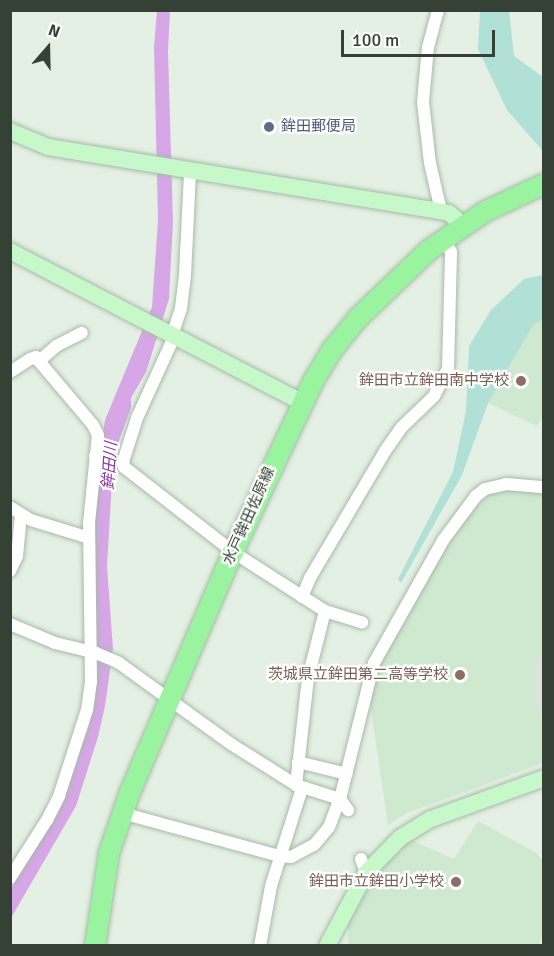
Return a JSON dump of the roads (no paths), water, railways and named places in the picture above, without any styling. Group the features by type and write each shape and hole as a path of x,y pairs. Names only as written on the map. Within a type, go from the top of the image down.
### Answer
{"main road":[{"name":"水戸鉾田佐原線","path":"95,945 106,866 122,813 169,698 301,402 332,350 358,318 391,284 443,238 463,225 543,184"}],"street":[{"path":"438,10 428,47 423,102 430,163 441,211"},
{"path":"10,131 48,147 441,211 455,217 463,225"},
{"path":"122,462 181,308 185,275 188,171"},
{"path":"302,597 310,578 385,451 402,427 434,396 448,369 451,252 443,238"},
{"path":"10,251 301,402"},
{"path":"39,361 56,346 82,333"},
{"path":"10,372 36,357 93,425 98,435 89,538 94,652 87,710 59,796 47,820 10,878"},
{"path":"97,456 122,462 131,475 233,552 302,597 325,611 362,622"},
{"path":"122,813 279,856 291,857 304,853 323,837 340,798 367,686 378,653 461,514 476,496 494,486 506,484 543,487"},
{"path":"10,507 21,515 89,538"},
{"path":"10,571 17,556 21,515"},
{"path":"260,945 279,856 299,787 298,762 308,678 325,611"},
{"path":"10,624 55,643 94,652 119,663 299,787 340,798 348,810"},
{"path":"298,762 347,774"},
{"path":"327,945 364,866 400,838 431,819 543,778"}],"water":[{"name":"鉾田川","path":"157,11 170,11 168,51 173,222 169,299 146,372 131,398 131,408 117,446 112,480 107,566 113,649 105,706 98,737 76,806 11,918 11,889 56,814 90,723 93,502 105,420 152,307 158,220 154,47"}],"place":[{"name":"鉾田郵便局","path":"269,127"},
{"name":"鉾田市立鉾田南中学校","path":"521,381"},
{"name":"茨城県立鉾田第二高等学校","path":"460,675"},
{"name":"鉾田市立鉾田小学校","path":"456,882"}]}
